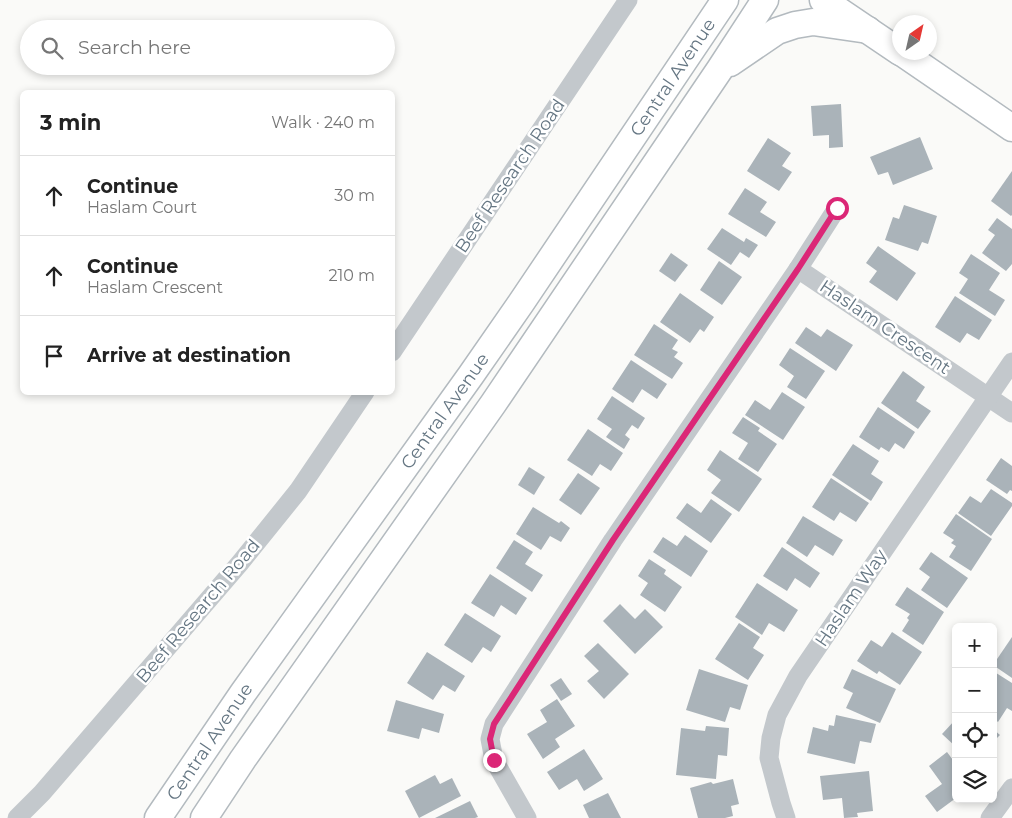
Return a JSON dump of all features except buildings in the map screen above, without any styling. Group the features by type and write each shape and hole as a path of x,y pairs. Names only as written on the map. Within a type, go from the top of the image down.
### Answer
{"main road":[{"name":"Central Avenue","path":"158,818 243,693 482,359 725,0"},
{"name":"Central Avenue","path":"204,818 243,759 488,412 720,70 765,0"},
{"path":"822,0 892,46"},
{"path":"850,0 868,30"},
{"path":"720,70 777,31 788,26 813,22 868,30"},
{"path":"912,60 1012,128"},
{"path":"138,818 152,804 182,783"}],"street":[{"name":"Beef Research Road","path":"395,348 628,0"},
{"path":"527,818 494,760 490,739 494,724 613,540 798,269 837,208"},
{"name":"Haslam Crescent","path":"798,269 1012,412"},
{"path":"989,396 1012,362"},
{"name":"Beef Research Road","path":"17,818 42,793 240,563 298,491 363,395"},
{"name":"Haslam Way","path":"786,818 769,758 771,738 777,715 798,676 989,396"},
{"path":"990,818 1012,788"}],"route":[{"path":"494,760 490,739 494,724 613,540 798,269 837,208"}]}
